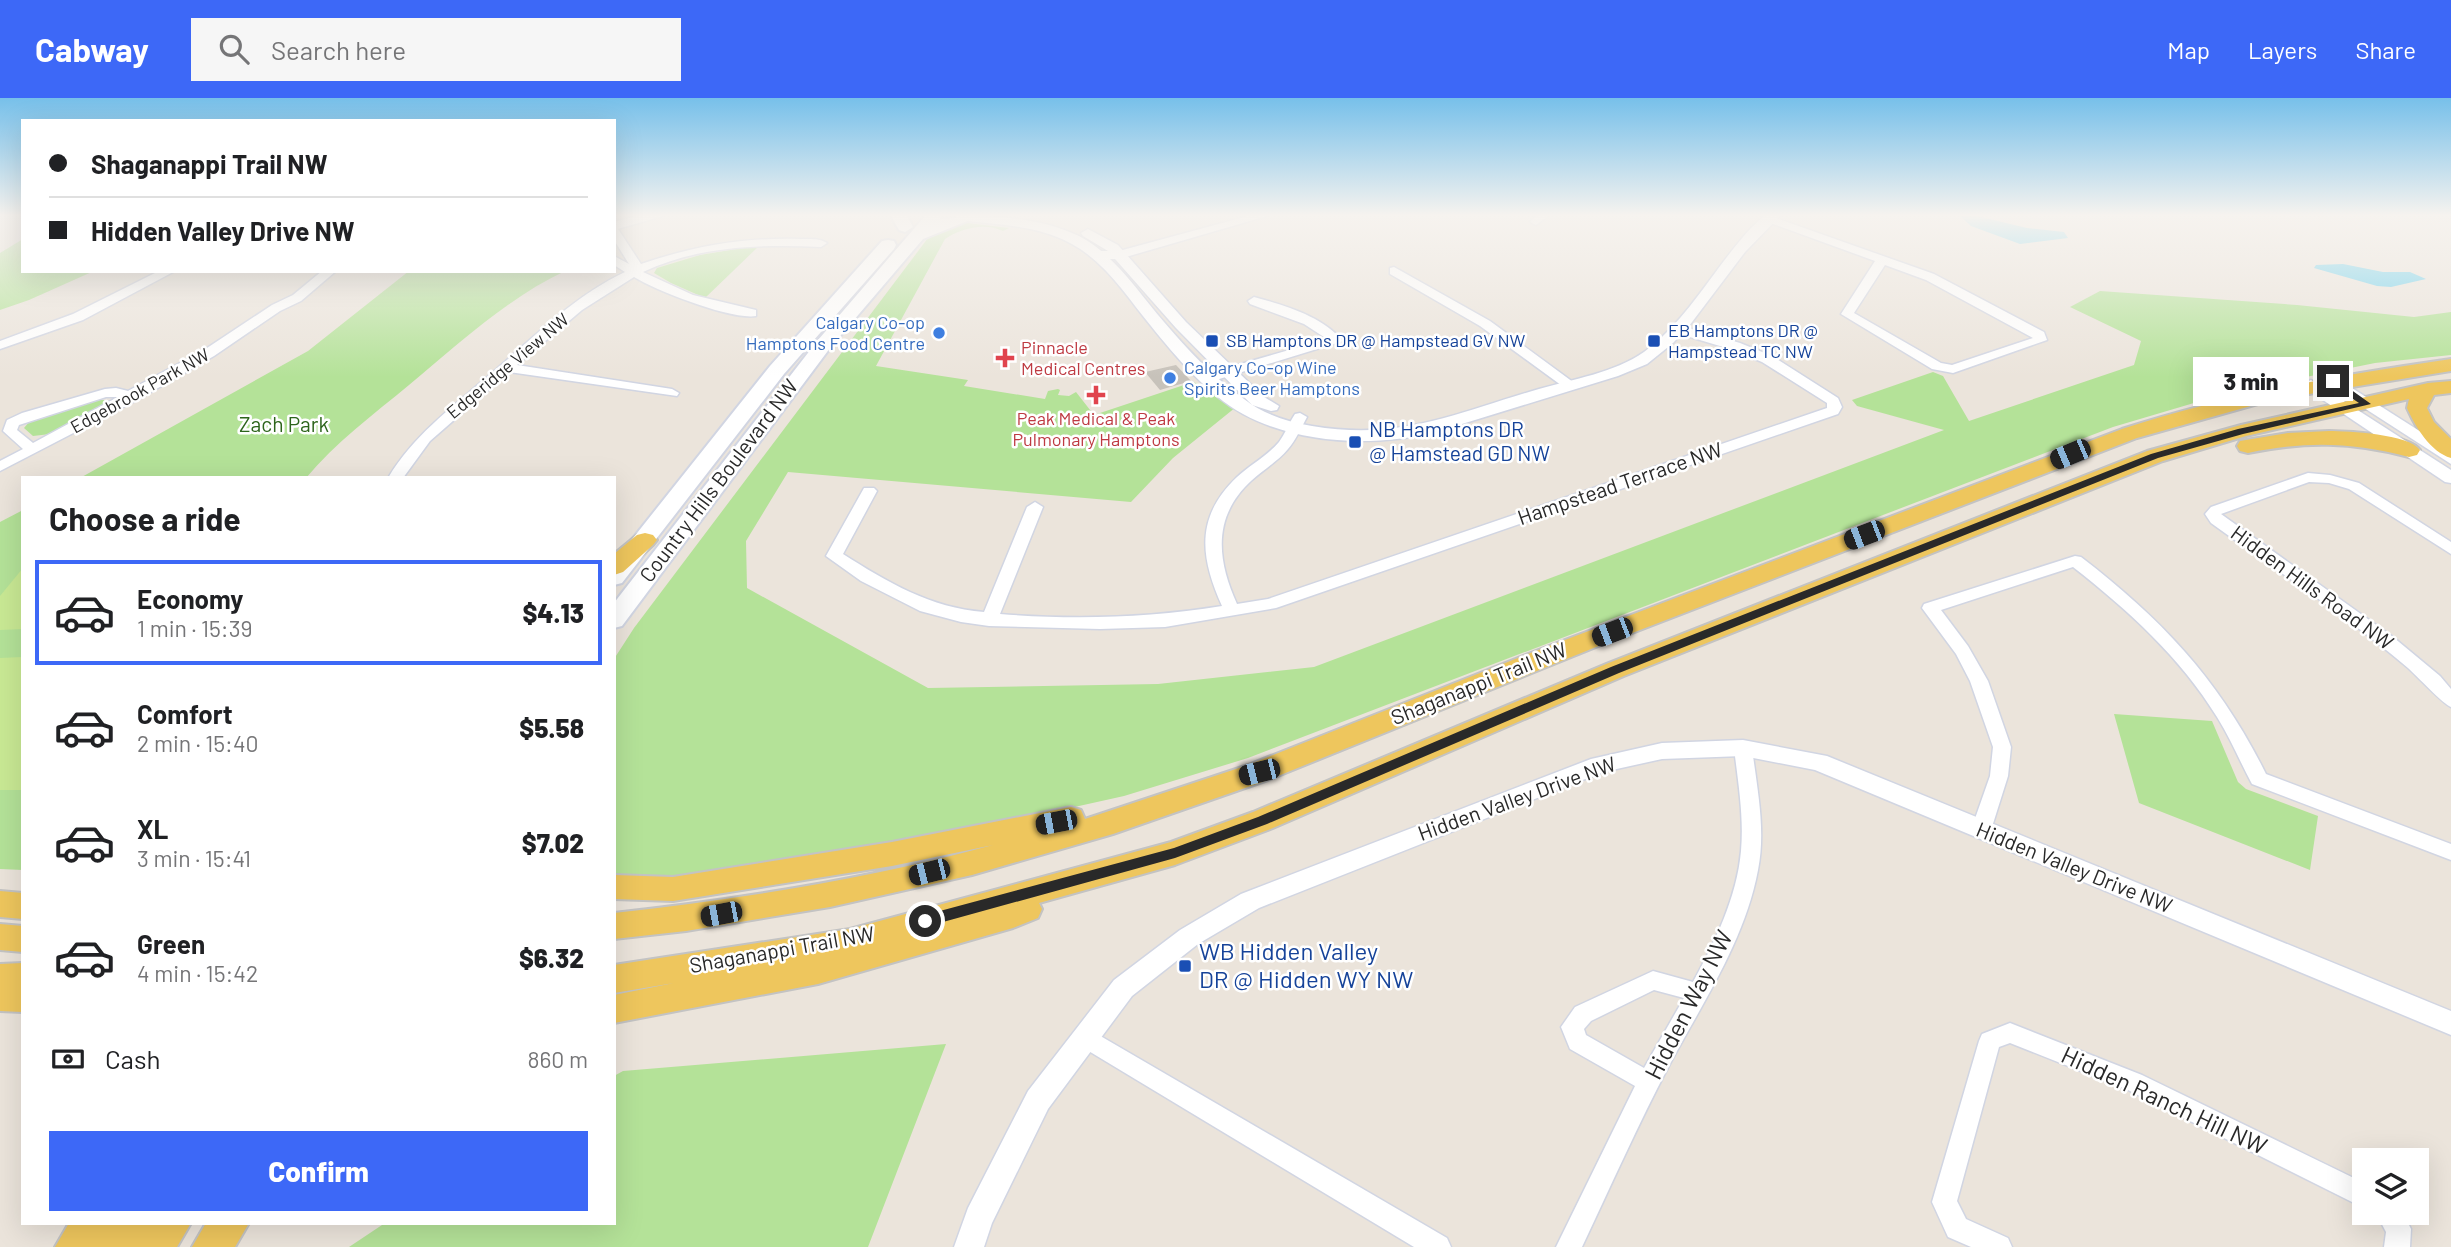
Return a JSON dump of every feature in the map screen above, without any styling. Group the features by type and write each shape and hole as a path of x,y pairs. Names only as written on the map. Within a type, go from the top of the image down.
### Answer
{"main road":[{"name":"Country Hills Boulevard NW","path":"616,576 777,370 865,270"},
{"name":"Country Hills Boulevard NW","path":"616,617 824,344 876,270"},
{"name":"Shaganappi Trail NW","path":"616,926 695,919 878,885 1055,840 1179,801 1259,772 2120,435 2207,409 2322,383 2451,365"},
{"name":"Shaganappi Trail NW","path":"616,979 850,942 1175,853 1263,820 1615,670 2155,456 2241,431 2451,387"},
{"path":"2428,390 2420,399 2417,408 2425,425 2451,451"},
{"path":"2005,516 2031,515 2178,465 2257,444 2306,438 2368,439 2409,450"},
{"path":"616,565 645,540"},
{"path":"616,887 673,889 892,854 1056,822 1259,772"},
{"path":"616,1009 818,970 989,923 1175,853"},
{"path":"0,904 21,906"},
{"path":"616,935 695,919"},
{"path":"0,936 21,939"},
{"path":"0,978 21,977"},
{"path":"0,997 21,998"},
{"path":"74,1247 91,1225"},
{"path":"113,1247 130,1225"},
{"path":"155,1247 171,1225"},
{"path":"211,1247 228,1225"}],"street":[{"path":"630,270 656,285 688,298 752,313"},
{"name":"Edgeridge View NW","path":"396,476 422,442 592,296 643,270"},
{"path":"1122,270 1162,330 1219,375 1229,397 1249,410 1348,435 1406,433 1447,424 1614,372 1649,356 1678,329 1722,270"},
{"path":"1876,270 1847,314 1937,366 1953,369 2040,340 2039,335 1930,277 1909,270"},
{"path":"1394,271 1425,287 1531,353 1570,385"},
{"path":"0,345 90,312 165,273"},
{"name":"Edgebrook Park NW","path":"276,309 282,298 312,273"},
{"name":"Edgebrook Park NW","path":"0,467 209,353 297,298 328,273"},
{"path":"1219,375 1336,341 1329,333 1254,301"},
{"name":"Hampstead Terrace NW","path":"1232,611 1270,604 1833,411 1833,401 1767,359 1678,329"},
{"path":"507,368 672,393"},
{"path":"2322,383 2356,406 2451,459"},
{"path":"33,450 10,430 12,423 27,416 105,394 116,392 132,397"},
{"path":"2356,406 2409,450 2451,478"},
{"path":"869,491 834,556 867,577 926,607 989,620 1126,622 1165,621 1232,611 1216,576 1210,551 1215,518 1236,487 1283,446 1297,422"},
{"name":"Hidden Hills Road NW","path":"2451,550 2354,486 2330,479 2308,477 2216,510 2213,514 2216,520 2387,641 2434,680 2451,701"},
{"path":"989,620 1035,507"},
{"path":"1981,830 1995,791 2003,754 1978,674 1950,631 1930,608 2075,561 2150,622 2184,656 2212,692 2259,779 2451,852"},
{"name":"Hidden Valley Drive NW","path":"969,1247 979,1218 1038,1100 1123,989 1189,937 1250,901 1599,765 1662,751 1743,748 1819,762 2451,1023"},
{"name":"Hidden Way NW","path":"1569,1247 1648,1082 1698,993 1730,926 1745,884 1753,835 1743,748"},
{"path":"1648,1082 1578,1042 1572,1027 1583,1014 1653,979 1698,993"},
{"name":"Hidden Ranch Hill NW","path":"1999,1247 1957,1228 1944,1202 1990,1041 2010,1033 2134,1082 2352,1190"},
{"path":"1085,1037 1438,1247"},
{"path":"2396,1225 2399,1229 2397,1247"}],"green space":[{"path":"0,270 21,270 21,273 90,273 29,300 0,310"},
{"path":"656,270 734,270 705,298 654,273"},
{"path":"904,270 928,270 876,366 968,380 964,386 1045,399 1048,391 1058,389 1058,395 1069,396 1076,392 1094,415 1193,382 1213,390 1236,407 1173,458 1131,502 788,472 746,541 747,588 928,688 1158,684 1314,667 1944,430 1857,406 1852,400 1933,372 1943,376 1969,421 2134,365 2141,341 2070,307 2100,291 2297,305 2414,317 2451,312 2451,355 2375,363 2231,392 2113,427 1248,758 1124,796 957,833 688,875 616,878 616,656 634,628"},
{"name":"Zach Park","path":"406,273 561,273 523,294 465,338 355,429 308,476 84,476 308,351"},
{"path":"98,400 106,400 107,403 50,434 33,436 24,428 30,421"},
{"path":"21,511 21,870 0,869 0,522"},
{"path":"21,570 21,629 0,630 0,596"},
{"path":"21,657 21,790 0,790 0,658"},
{"path":"2114,714 2212,721 2238,782 2246,789 2318,816 2310,870 2139,803"},
{"path":"946,1044 868,1247 349,1247 382,1225 616,1225 616,1075 623,1071"}],"water":[{"path":"2320,270 2410,272 2426,279 2391,287 2377,286"}],"building":[{"name":"Calgary Co-op Wine Spirits Beer Hamptons","path":"1176,365 1191,381 1160,390 1145,372"}],"place":[{"name":"Calgary Co-op Hamptons Food Centre","path":"939,333"},
{"name":"SB Hamptons DR @ Hampstead GV NW","path":"1212,341"},
{"name":"EB Hamptons DR @ Hampstead TC NW","path":"1654,341"},
{"name":"Pinnacle Medical Centres","path":"1005,358"},
{"name":"Calgary Co-op Wine Spirits Beer Hamptons","path":"1170,378"},
{"name":"Peak Medical & Peak Pulmonary Hamptons","path":"1096,395"},
{"name":"NB Hamptons DR @ Hamstead GD NW","path":"1355,442"},
{"name":"WB Hidden Valley DR @ Hidden WY NW","path":"1185,966"}],"route":[{"path":"925,921 1175,853 1263,820 1615,670 2155,456 2241,431 2367,404 2333,381"}]}
